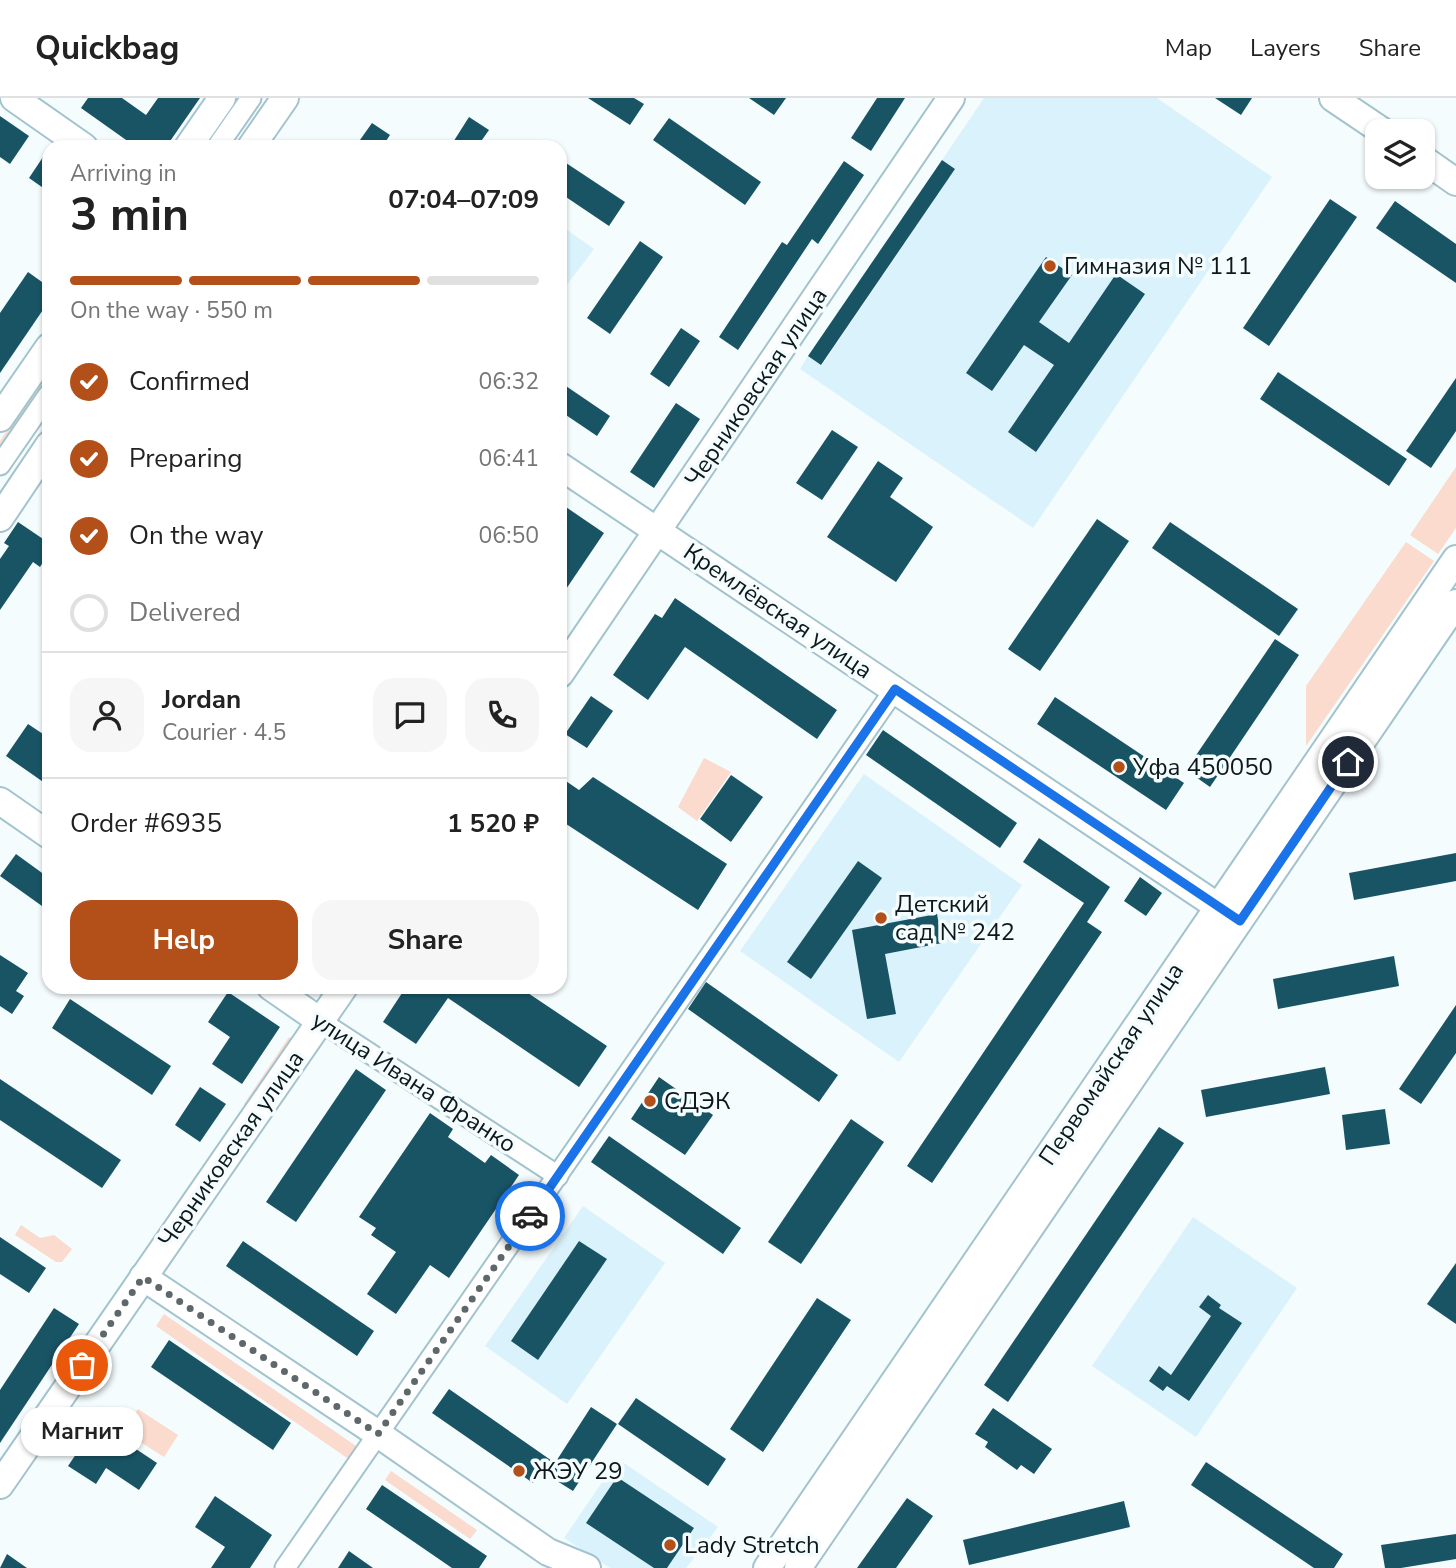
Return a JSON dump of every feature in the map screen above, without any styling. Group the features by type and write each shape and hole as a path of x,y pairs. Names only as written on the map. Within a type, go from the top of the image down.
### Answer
{"street":[{"path":"15,98 74,140"},
{"path":"193,140 222,98"},
{"path":"222,140 251,98"},
{"path":"256,140 285,98"},
{"name":"Черниковская улица","path":"567,664 951,98"},
{"path":"1333,98 1365,120"},
{"path":"1435,167 1456,182"},
{"path":"0,418 42,357"},
{"path":"0,465 42,404"},
{"path":"0,517 42,455"},
{"name":"Кремлёвская улица","path":"567,471 1229,914"},
{"name":"Первомайская улица","path":"798,1568 1229,914 1456,559"},
{"name":"Первомайская улица","path":"766,1568 1229,914 1456,603"},
{"path":"285,1568 895,689"},
{"path":"0,801 42,830"},
{"name":"улица Ивана Франко","path":"281,994 558,1175"},
{"name":"Черниковская улица","path":"0,1485 339,994"},
{"path":"143,1277 378,1434 555,1560 587,1568"}],"shaded area":[{"name":"Гимназия № 111","path":"984,98 1157,98 1272,177 1033,528 800,369 808,356 822,365 955,169 942,160"},
{"path":"567,230 594,249 567,285"},
{"path":"42,378 42,395 0,457 0,441"},
{"path":"42,429 42,446 0,508 0,491"},
{"path":"1456,467 1456,528 1438,554 1410,535"},
{"path":"1406,542 1434,561 1306,746 1306,686"},
{"path":"704,758 731,772 697,821 678,807"},
{"name":"Детский сад № 242","path":"864,774 1022,885 899,1062 740,951"},
{"path":"289,1037 298,1044 248,1107 244,1104"},
{"path":"583,1206 665,1263 567,1404 485,1346"},
{"path":"1193,1217 1297,1288 1196,1437 1092,1366"},
{"path":"21,1225 40,1238 54,1235 72,1249 62,1262 56,1262 15,1235"},
{"path":"164,1314 359,1448 350,1460 156,1326"},
{"path":"138,1409 178,1435 164,1457 123,1431"},
{"path":"618,1459 718,1527 686,1568 610,1568 564,1538"},
{"path":"391,1471 477,1530 470,1539 385,1480"}],"building":[{"path":"88,98 122,98 146,115 158,98 200,98 171,140 126,140 81,108"},
{"path":"588,98 634,98 644,104 630,125"},
{"path":"749,98 786,98 774,115"},
{"path":"877,98 905,98 871,151 851,138"},
{"path":"1215,98 1252,98 1241,115"},
{"path":"0,116 29,136 10,164 0,157"},
{"path":"469,117 489,130 482,140 454,140"},
{"path":"669,118 761,182 745,205 653,140"},
{"path":"372,123 390,135 387,140 360,140"},
{"path":"42,158 42,187 29,178"},
{"path":"942,160 955,169 821,365 808,356"},
{"path":"844,161 864,175 818,244 812,239 738,350 719,337 782,242 787,245"},
{"path":"567,164 625,202 609,226 567,198"},
{"path":"1330,199 1357,217 1269,346 1243,328"},
{"path":"1395,201 1456,244 1456,283 1376,228"},
{"path":"640,241 663,257 610,334 587,318"},
{"path":"1046,257 1072,275 1039,322 1069,343 1116,274 1145,294 1036,452 1008,432 1054,365 1024,345 992,391 966,373"},
{"path":"28,272 42,282 42,311 0,373 0,313"},
{"path":"681,328 700,341 669,387 650,374"},
{"path":"1278,372 1407,459 1389,486 1260,399"},
{"path":"1456,378 1456,431 1431,468 1406,451"},
{"path":"567,387 610,416 597,436 567,416"},
{"path":"676,403 700,419 654,488 630,472"},
{"path":"832,430 858,447 822,500 796,483"},
{"path":"878,461 903,478 890,497 933,527 896,582 827,537"},
{"path":"567,508 604,533 567,588"},
{"path":"1097,519 1129,541 1040,671 1008,649"},
{"path":"18,522 42,538 42,564 40,567 33,562 0,610 0,559 9,546 4,543"},
{"path":"1170,522 1298,609 1279,636 1152,548"},
{"path":"675,598 837,710 817,739 685,647 648,700 613,675 655,614 662,618"},
{"path":"1275,639 1299,655 1210,787 1186,770"},
{"path":"591,696 613,711 587,748 567,735 567,731"},
{"path":"1055,697 1184,783 1166,810 1037,724"},
{"path":"28,724 42,733 42,781 6,756"},
{"path":"883,730 1017,823 1000,848 866,755"},
{"path":"731,775 763,797 731,842 700,819"},
{"path":"593,777 727,864 698,910 567,825 567,782 579,790"},
{"path":"1039,838 1110,887 1087,922 1102,932 932,1183 907,1166 1084,903 1023,862"},
{"path":"1456,853 1456,881 1354,900 1349,873"},
{"path":"16,854 42,873 42,906 0,876"},
{"path":"858,861 882,878 811,979 787,962"},
{"path":"1140,877 1162,893 1146,916 1124,901"},
{"path":"937,914 942,943 885,954 896,1014 867,1019 852,930"},
{"path":"0,955 28,973 16,991 24,996 12,1014 0,1006"},
{"path":"1394,956 1399,986 1278,1009 1273,979"},
{"path":"706,982 838,1075 819,1102 688,1009"},
{"path":"227,994 231,994 280,1027 242,1084 212,1064 230,1037 208,1022"},
{"path":"401,994 529,994 607,1046 579,1087 448,998 416,1044 383,1022"},
{"path":"70,999 171,1066 152,1095 52,1028"},
{"path":"1456,1005 1456,1053 1421,1104 1399,1089"},
{"path":"1325,1067 1330,1094 1206,1117 1201,1090"},
{"path":"356,1069 386,1090 296,1222 266,1202"},
{"path":"659,1077 713,1115 685,1155 631,1119"},
{"path":"0,1079 121,1160 102,1188 0,1120"},
{"path":"200,1087 226,1104 200,1142 175,1125"},
{"path":"1385,1109 1390,1144 1346,1150 1342,1115"},
{"path":"430,1113 453,1129 448,1137 485,1163 491,1155 519,1175 449,1278 430,1265 396,1314 367,1294 396,1252 371,1235 376,1228 359,1217"},
{"path":"851,1119 884,1142 801,1264 768,1242"},
{"path":"1159,1127 1184,1143 1008,1402 984,1385"},
{"path":"609,1136 741,1228 723,1254 591,1162"},
{"path":"0,1237 46,1268 29,1293 0,1274"},
{"path":"243,1241 374,1331 357,1356 226,1266"},
{"path":"579,1241 607,1259 538,1360 511,1341"},
{"path":"1456,1263 1456,1324 1427,1304"},
{"path":"1208,1295 1221,1305 1219,1308 1242,1323 1189,1401 1167,1386 1163,1391 1149,1381 1159,1366 1171,1375 1211,1316 1199,1307"},
{"path":"817,1298 851,1320 763,1452 730,1429"},
{"path":"54,1308 79,1324 0,1443 0,1390"},
{"path":"169,1340 291,1423 273,1450 151,1367"},
{"path":"449,1389 555,1463 591,1407 617,1424 573,1491 541,1471 533,1483 432,1413"},
{"path":"636,1398 726,1459 708,1486 618,1424"},
{"path":"993,1408 1052,1449 1034,1474 1021,1465 1017,1470 985,1447 988,1442 975,1434"},
{"path":"97,1423 157,1463 139,1490 106,1468 96,1484 68,1466"},
{"path":"1206,1462 1343,1554 1334,1568 1314,1568 1191,1485"},
{"path":"617,1477 694,1528 667,1568 654,1568 586,1523"},
{"path":"382,1485 487,1556 479,1568 452,1568 366,1509"},
{"path":"215,1496 272,1535 250,1568 211,1568 225,1547 195,1527"},
{"path":"907,1498 933,1516 896,1568 857,1568"},
{"path":"1124,1501 1130,1527 969,1565 963,1540"},
{"path":"1456,1534 1456,1559 1385,1568 1381,1545"},
{"path":"349,1551 373,1568 338,1568"},
{"path":"7,1554 27,1568 0,1568"}],"way so far":[{"path":"82,1365 143,1277 378,1434 530,1216"}],"place":[{"name":"Гимназия № 111","path":"1050,266"},
{"name":"Уфа 450050","path":"1119,767"},
{"name":"Детский сад № 242","path":"881,918"},
{"name":"СДЭК","path":"650,1101"},
{"name":"Магнит","path":"82,1365"},
{"name":"ЖЭУ 29","path":"519,1471"},
{"name":"Lady Stretch","path":"670,1545"}],"route":[{"path":"530,1216 895,689 1240,921 1348,762"}]}
